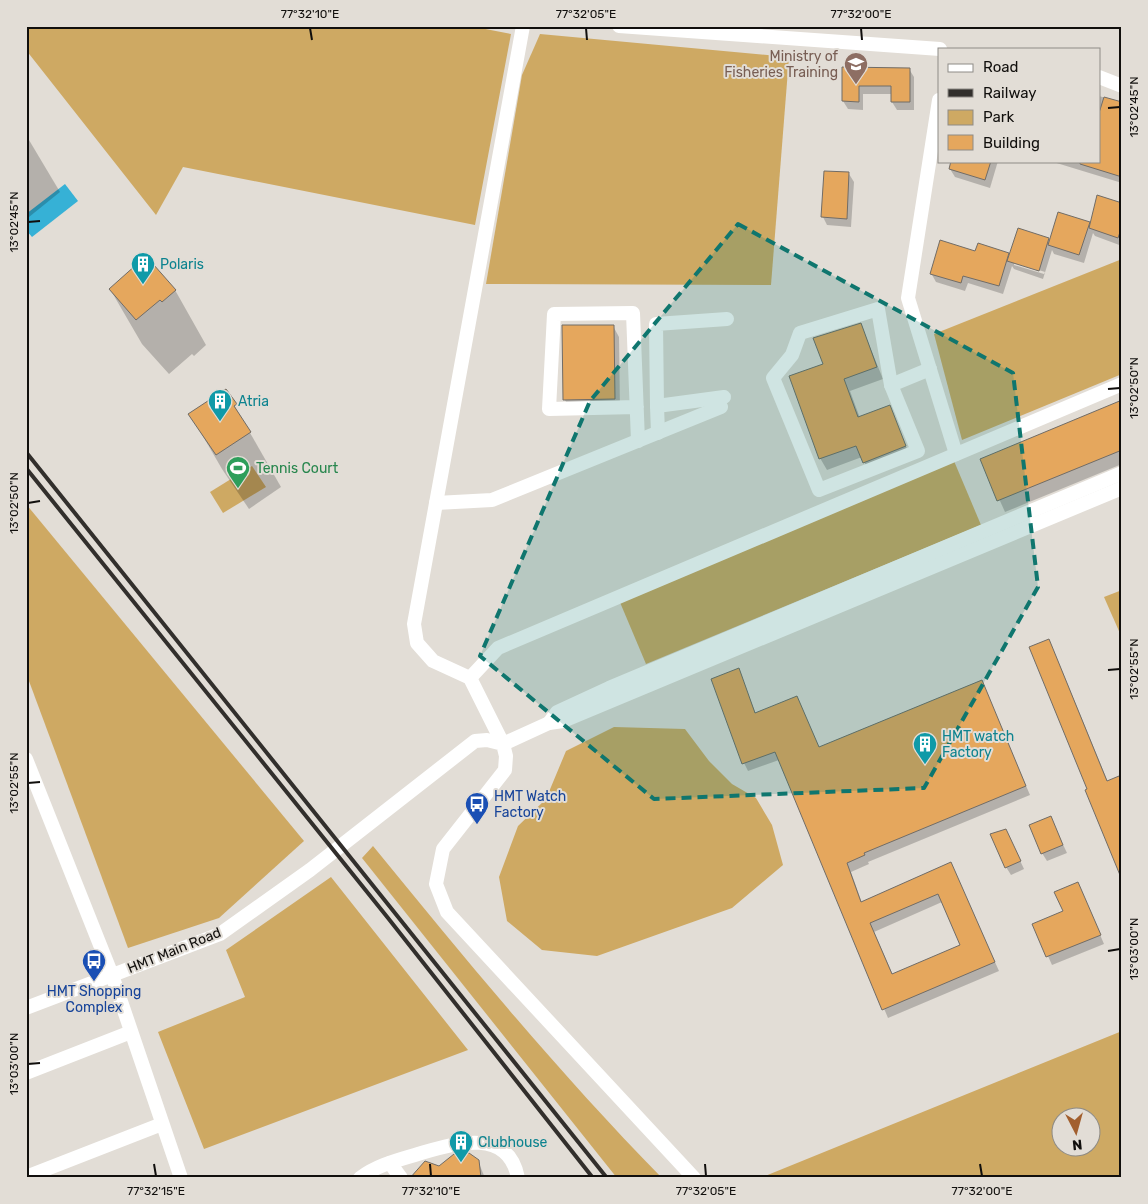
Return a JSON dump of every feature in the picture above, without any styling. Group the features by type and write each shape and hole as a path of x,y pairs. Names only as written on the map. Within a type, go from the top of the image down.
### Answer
{"street":[{"path":"523,26 414,624 417,643 433,661 470,678 503,744 506,756 505,770 443,849 436,884 447,912 694,1178"},
{"path":"619,26 938,49"},
{"path":"1100,77 1122,86"},
{"path":"938,106 908,298 956,454"},
{"path":"878,310 891,385 918,452 819,490 773,378 792,355 800,334 878,310"},
{"path":"637,407 549,409 554,314 634,313 637,407 638,441"},
{"path":"658,433 656,324 727,318"},
{"path":"891,385 930,369"},
{"path":"470,678 498,648 1122,384"},
{"path":"436,503 492,500 658,433 722,402 657,406"},
{"path":"549,723 557,712 609,688 1122,473"},
{"path":"503,744 549,723 563,721 1122,488"},
{"name":"HMT Main Road","path":"26,1008 220,934 310,870 476,742 487,740 503,744"},
{"path":"28,768 112,975 181,1178"},
{"path":"26,1073 131,1032"},
{"path":"26,1177 162,1124"},
{"path":"360,1178 390,1163 461,1142 496,1146 508,1153 516,1168 518,1178"},
{"path":"390,1163 401,1178"}],"highlighted area":[{"path":"738,224 1013,373 1038,587 924,788 654,799 480,656 590,401"}],"green space":[{"path":"26,26 470,26 511,34 475,225 183,167 156,215 26,50"},
{"path":"540,34 789,57 771,285 486,284 522,75"},
{"path":"1122,259 1122,374 962,440 934,334"},
{"path":"954,461 981,525 646,664 619,600"},
{"name":"Tennis Court","path":"252,466 266,487 223,513 210,492"},
{"path":"26,504 304,841 219,918 128,948 26,673"},
{"path":"1122,590 1122,638 1104,597"},
{"path":"614,727 685,729 709,761 732,784 756,798 772,825 783,865 732,908 597,956 542,950 507,921 499,877 518,826 546,799 566,751"},
{"path":"373,846 550,1057 662,1178 617,1178 362,858"},
{"path":"331,877 468,1050 204,1149 158,1032 245,997 226,950"},
{"path":"1122,1031 1122,1178 760,1178"}],"water":[{"path":"65,184 78,201 32,237 26,230 26,214"}],"building":[{"path":"842,67 910,68 910,102 891,102 891,86 859,86 859,102 842,101"},
{"path":"1104,97 1122,102 1122,177 1080,164 1080,162 1100,162 1100,110"},
{"path":"951,162 991,162 985,180 949,169"},
{"path":"824,171 849,172 847,219 821,217"},
{"path":"1097,195 1122,203 1122,226 1118,238 1089,228"},
{"path":"1058,212 1090,222 1079,255 1048,245"},
{"path":"1018,228 1049,238 1039,271 1007,261"},
{"path":"940,240 975,251 978,243 1009,253 999,286 963,276 961,283 930,274"},
{"name":"Polaris","path":"146,256 176,290 162,302 160,300 136,320 109,289"},
{"path":"861,323 877,367 844,379 858,417 890,405 906,446 863,463 856,446 819,459 789,376 823,364 813,338"},
{"path":"562,325 614,325 615,399 563,400"},
{"name":"Atria","path":"226,389 237,404 234,406 251,432 216,455 188,414"},
{"path":"1122,400 1122,450 997,501 980,459"},
{"path":"1049,639 1107,781 1119,776 1122,782 1122,880 1029,647"},
{"path":"739,668 755,713 797,696 819,747 982,680 1026,786 864,853 865,855 847,863 861,902 951,862 995,962 882,1010 775,752 742,764 711,679","holes":["938,894 960,945 892,974 870,923"]},
{"path":"1051,816 1063,845 1041,854 1029,825"},
{"path":"1006,829 1021,861 1005,868 990,834"},
{"path":"1078,882 1101,935 1046,957 1032,924 1063,911 1054,892"},
{"name":"Clubhouse","path":"469,1153 479,1160 481,1178 410,1178 425,1161 439,1166 454,1154"}],"railway":[{"path":"26,452 607,1178"},
{"path":"26,468 388,918 593,1178"}],"place":[{"name":"Ministry of Fisheries Training","path":"856,85"},
{"name":"Polaris","path":"143,285"},
{"name":"Atria","path":"220,422"},
{"name":"Tennis Court","path":"238,489"},
{"name":"HMT watch Factory","path":"925,765"},
{"name":"HMT Watch Factory","path":"477,825"},
{"name":"HMT Shopping Complex","path":"94,982"},
{"name":"Clubhouse","path":"461,1163"}]}
